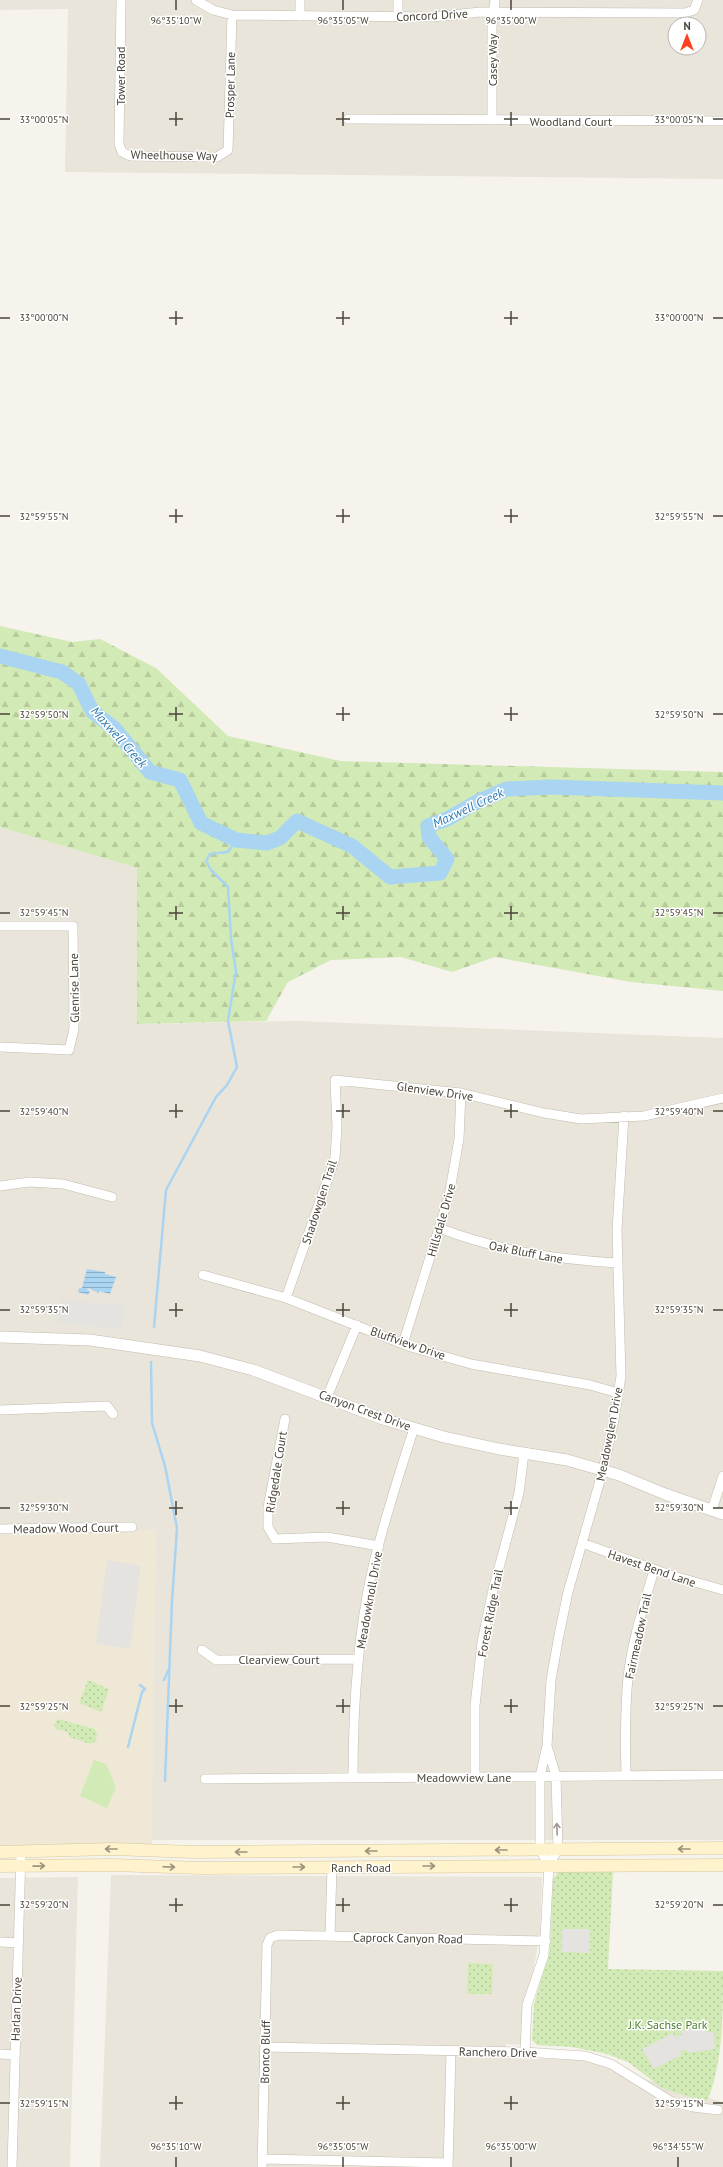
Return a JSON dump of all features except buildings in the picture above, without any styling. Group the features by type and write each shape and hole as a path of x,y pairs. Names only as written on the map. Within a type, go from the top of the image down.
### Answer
{"main road":[{"name":"Ranch Road","path":"0,1852 112,1849 194,1852 723,1848"},
{"name":"Ranch Road","path":"0,1866 113,1864 200,1868 723,1865"}],"street":[{"name":"Tower Road","path":"121,0 119,144 122,152"},
{"name":"Concord Drive","path":"196,0 213,10 232,15 398,17 434,17 494,13 685,13 694,10 698,0"},
{"path":"300,0 300,16"},
{"path":"398,0 398,17"},
{"name":"Casey Way","path":"492,120 492,27 495,0"},
{"name":"Prosper Lane","path":"225,154 229,146 232,15"},
{"name":"Woodland Court","path":"348,119 723,121"},
{"name":"Wheelhouse Way","path":"122,152 130,156 217,157 225,154"},
{"name":"Glenrise Lane","path":"0,926 73,926 74,1028 69,1050 0,1047"},
{"name":"Glenview Drive","path":"335,1080 461,1093 544,1113 581,1118 644,1116 723,1098"},
{"name":"Shadowglen Trail","path":"286,1298 335,1158 337,1127 335,1080"},
{"name":"Hillsdale Drive","path":"403,1344 439,1228 455,1167 459,1139 461,1093"},
{"name":"Meadowglen Drive","path":"540,1850 540,1776 547,1746 551,1680 568,1592 603,1470 621,1376 617,1263 619,1176 624,1116"},
{"path":"0,1186 29,1182 63,1184 112,1197"},
{"name":"Oak Bluff Lane","path":"439,1228 475,1242 516,1251 560,1259 617,1263"},
{"name":"Bluffview Drive","path":"203,1275 286,1298 403,1344 472,1364 590,1385 618,1394"},
{"path":"328,1397 357,1326"},
{"name":"Canyon Crest Drive","path":"0,1337 90,1340 200,1356 252,1370 328,1397 383,1419 414,1428 452,1438 524,1453 567,1460 603,1470 723,1514"},
{"path":"0,1410 107,1406 113,1414"},
{"name":"Ridgedale Court","path":"285,1419 268,1507 268,1527 275,1539 327,1538 379,1546"},
{"name":"Meadowknoll Drive","path":"353,1777 353,1727 359,1659 372,1572 414,1428"},
{"name":"Forest Ridge Trail","path":"475,1777 475,1706 482,1642 495,1582 519,1493 524,1453"},
{"path":"712,1510 723,1476"},
{"name":"Meadow Wood Court","path":"0,1528 132,1527"},
{"name":"Havest Bend Lane","path":"582,1543 654,1570 723,1590"},
{"name":"Fairmeadow Trail","path":"626,1775 625,1717 628,1676 636,1636 654,1570"},
{"name":"Clearview Court","path":"202,1650 216,1660 359,1659"},
{"name":"Meadowglen Drive","path":"547,1746 556,1776 558,1849"},
{"name":"Meadowview Lane","path":"205,1779 723,1775"},
{"path":"524,2052 527,2005 542,1965 546,1941 549,1865 558,1849"},
{"path":"540,1850 549,1865"},
{"name":"Harlan Drive","path":"12,2167 21,1852"},
{"path":"330,1936 332,1867"},
{"name":"Caprock Canyon Road","path":"270,1938 278,1935 546,1941"},
{"name":"Bronco Bluff","path":"262,2163 267,1945 270,1938"},
{"path":"0,1942 18,1943"},
{"name":"Ranchero Drive","path":"265,2047 571,2054 599,2060 629,2074 672,2102 693,2107 718,2110"},
{"path":"262,2163 448,2165 451,2051"},
{"path":"0,2054 15,2054"}],"shaded area":[{"path":"0,0 723,0 723,179 65,172 68,9 0,10"},
{"path":"0,827 137,868 138,1024 298,1021 723,1038 723,1840 0,1840"},
{"path":"60,1300 124,1305 122,1329 58,1323"},
{"path":"156,1530 152,1845 0,1846 0,1533"},
{"path":"107,1560 141,1566 130,1649 96,1644"},
{"path":"111,1875 542,1877 540,1932 521,2045 506,2044 506,2058 580,2060 723,2102 723,2167 100,2167"},
{"path":"78,1877 70,2167 0,2167 0,1878"},
{"path":"562,1929 590,1929 590,1953 562,1952"},
{"path":"704,2026 706,2032 714,2032 715,2049 688,2053 687,2050 680,2051 681,2055 654,2069 642,2049 673,2033 675,2037 682,2035 681,2031"}],"green space":[{"path":"0,626 72,642 100,639 156,668 228,736 340,761 723,772 723,991 631,982 495,957 452,972 401,957 331,960 288,982 266,1021 137,1024 137,868 0,827"},
{"path":"88,1680 109,1689 101,1712 79,1703"},
{"path":"58,1719 95,1729 97,1734 96,1741 90,1744 70,1737 67,1732 56,1729 54,1725"},
{"path":"94,1760 106,1764 116,1787 107,1808 80,1796"},
{"name":"J.K. Sachse Park","path":"559,1870 613,1871 608,1969 723,1971 721,2037 717,2069 708,2099 702,2101 662,2088 628,2062 607,2054 572,2047 537,2045 532,2040 534,2004 550,1950 553,1879"},
{"path":"468,1963 493,1964 492,1994 467,1994"}],"water":[{"path":"87,1269 105,1272 105,1274 116,1277 110,1294 99,1291 99,1293 88,1288 87,1290 90,1291 88,1295 78,1292 79,1288 82,1288"}],"waterway":[{"name":"Maxwell Creek","path":"0,656 62,672 79,684 92,711 115,729 150,772 180,780 201,823 236,840 267,843 280,838 297,821 352,846 390,877 440,873 447,859 429,837 428,826 447,819 477,802 507,789 550,787 723,793"},
{"path":"154,1327 166,1190 216,1097 227,1085 237,1067 228,1021 236,971 231,939 228,887 211,870 206,861 210,854 228,852 236,840"},
{"path":"151,1362 152,1423 165,1466 177,1528 172,1601 165,1781"},
{"path":"164,1680 169,1669"},
{"path":"128,1747 142,1692 145,1689 140,1685"}]}
